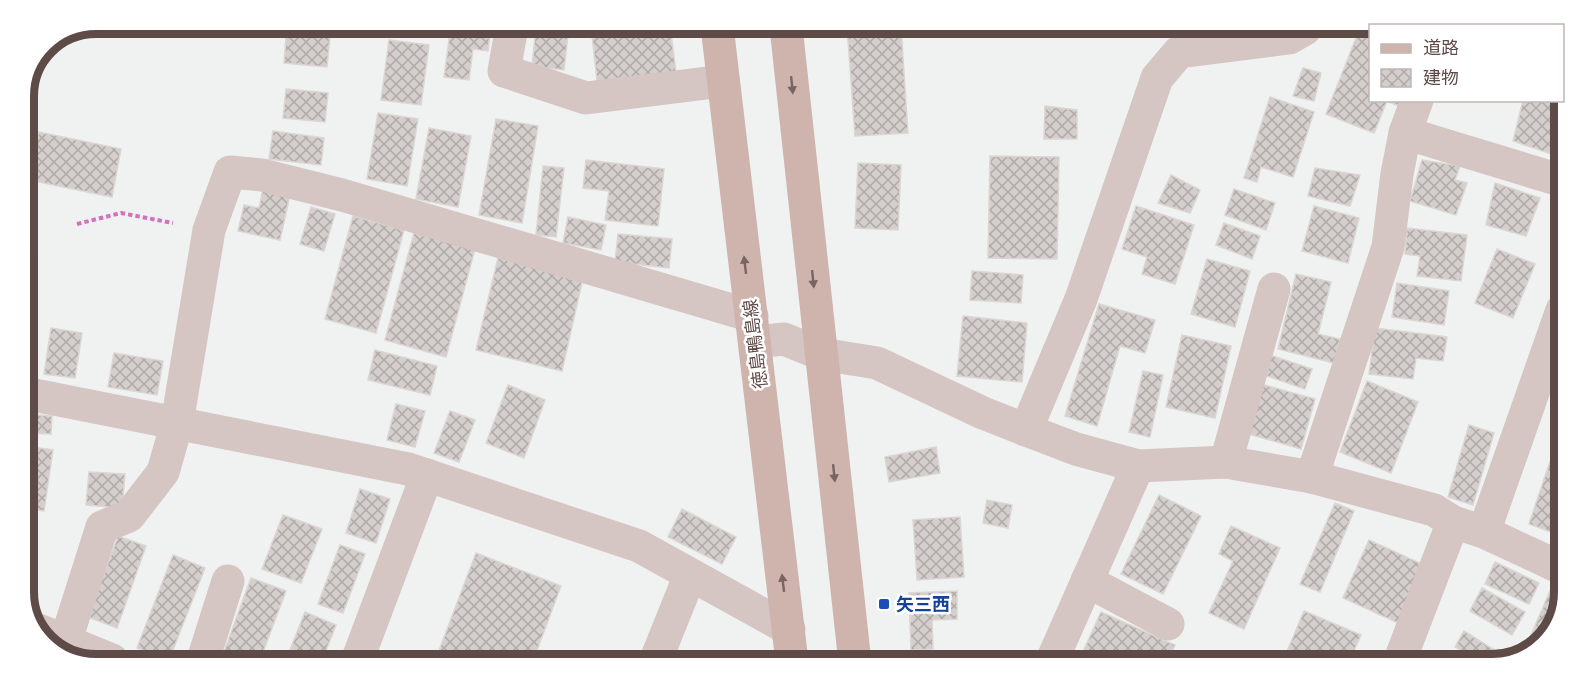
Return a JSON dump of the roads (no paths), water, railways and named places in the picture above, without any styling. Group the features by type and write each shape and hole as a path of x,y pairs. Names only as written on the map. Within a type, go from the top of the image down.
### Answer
{"main road":[{"name":"徳島鴨島線","path":"718,35 791,654"},
{"path":"787,35 854,654"}],"street":[{"path":"510,35 504,71 586,98 723,81"},
{"path":"1026,430 1081,299 1157,78 1179,52 1289,38 1294,35"},
{"path":"1312,477 1388,247 1397,174 1405,133 1416,102"},
{"path":"1405,133 1553,178"},
{"path":"66,640 102,527 129,516 163,472 177,423 209,230 230,172 262,175 342,195 784,339 821,354 877,363 983,413 1076,449 1138,466 1226,462 1312,477 1434,510 1453,522 1484,532 1554,565"},
{"path":"1226,462 1274,289"},
{"path":"1484,532 1553,334"},
{"path":"35,395 408,469 639,546 789,629"},
{"path":"1054,654 1138,466"},
{"path":"360,654 427,476"},
{"path":"1402,654 1453,522"},
{"path":"658,654 690,575"},
{"path":"205,654 228,581"},
{"path":"1087,581 1168,624"},
{"path":"52,635 98,654"}],"place":[{"name":"矢三西","path":"884,604"}]}
